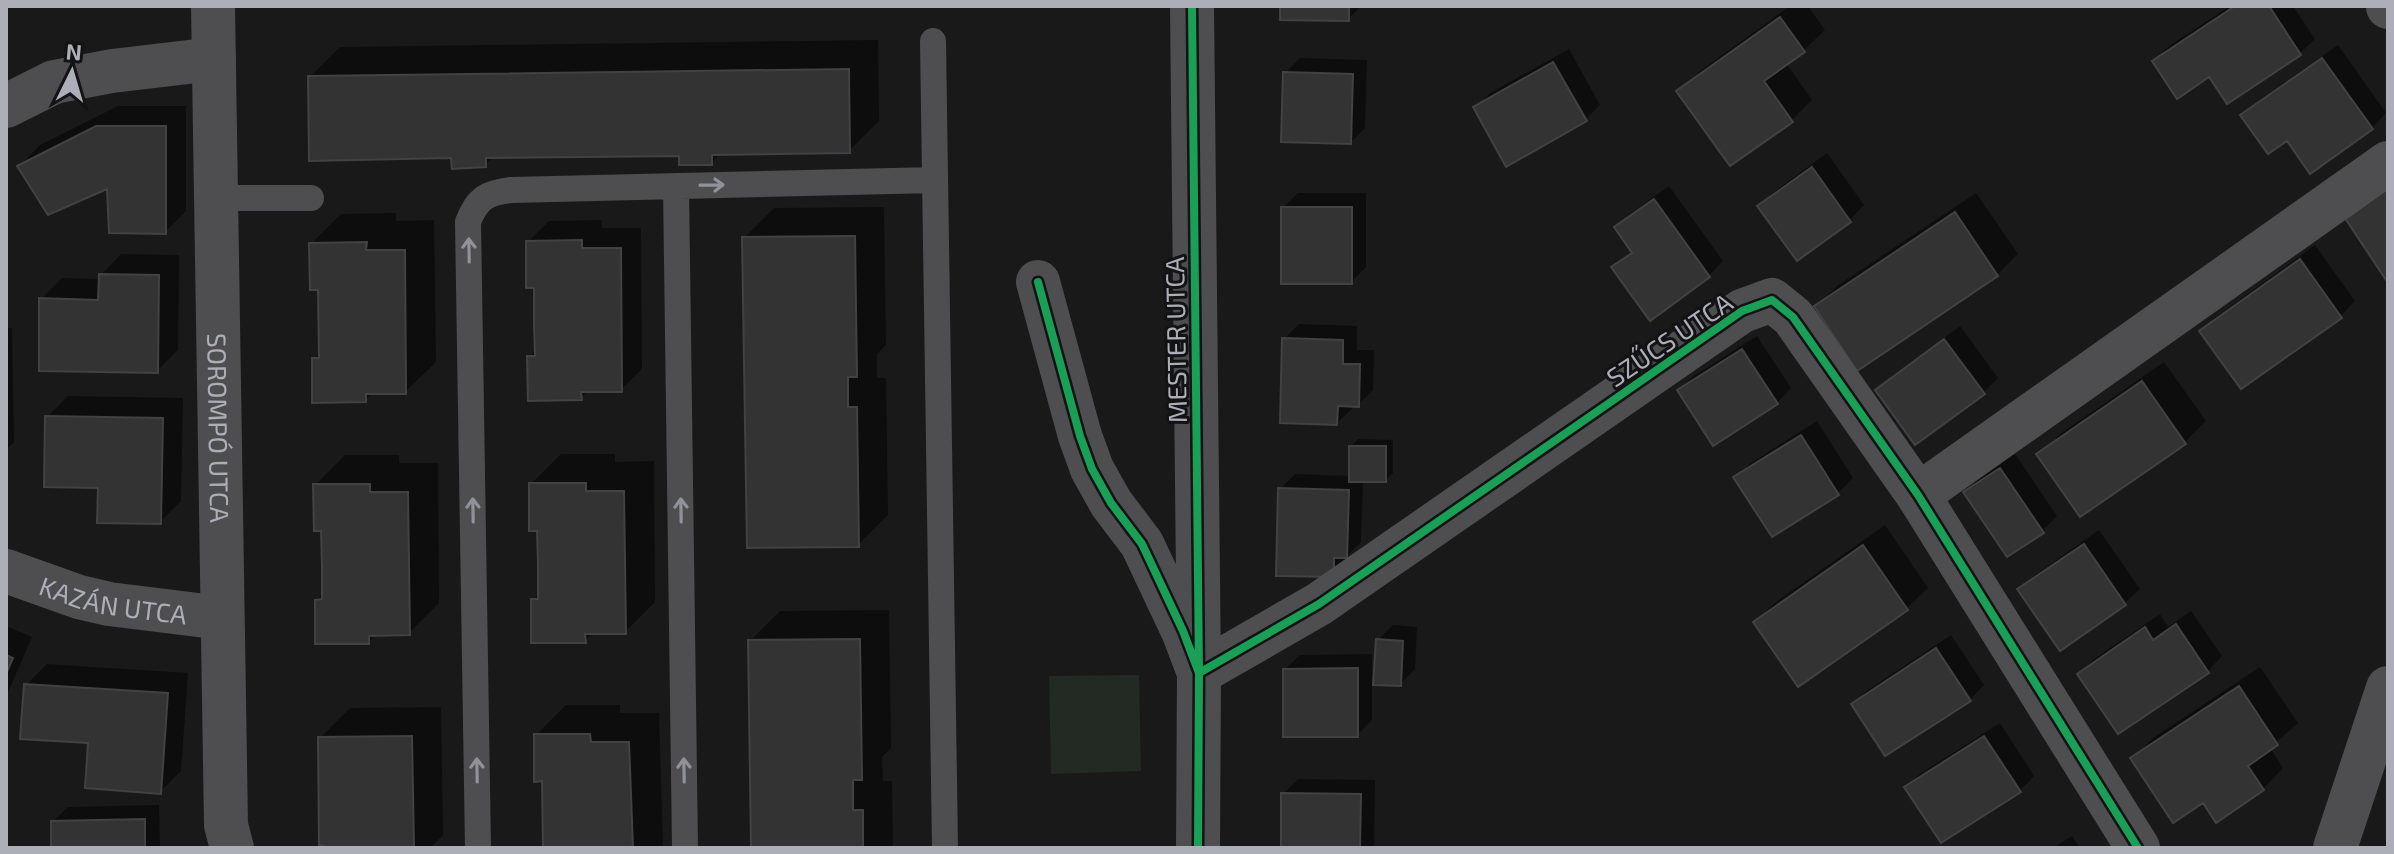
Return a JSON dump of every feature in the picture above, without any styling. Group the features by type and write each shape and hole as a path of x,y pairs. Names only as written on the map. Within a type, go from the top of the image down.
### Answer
{"street":[{"name":"SOROMPÓ UTCA","path":"213,6 226,825 232,848"},
{"name":"MESTER UTCA","path":"1192,6 1198,848"},
{"path":"6,106 54,82 73,77 214,59"},
{"path":"1918,495 2388,163"},
{"name":"MESTER UTCA","path":"1038,282 1092,469 1111,503 1142,544 1199,673"},
{"name":"SZŰCS UTCA","path":"1199,673 1319,604 1742,311 1772,300 1793,317 1918,495 2138,848"},
{"name":"KAZÁN UTCA","path":"6,571 79,597 109,604 222,618"},
{"path":"2335,848 2388,688"}],"lane":[{"path":"933,41 945,848"},
{"path":"478,848 468,222 473,208 494,192 935,180"},
{"path":"676,186 685,848"},
{"path":"216,198 311,198"}],"shaded area":[{"path":"1139,675 1141,771 1051,774 1049,676"}],"building":[{"path":"1280,6 1349,6 1349,21 1280,20"},
{"path":"2235,6 2269,6 2301,55 2227,104 2209,77 2177,99 2152,61"},
{"path":"1780,17 1805,52 1764,81 1793,122 1730,166 1676,91"},
{"path":"2322,58 2373,129 2310,174 2287,141 2268,154 2240,115"},
{"path":"1553,62 1587,121 1506,167 1473,107"},
{"path":"849,69 850,153 712,155 712,165 679,165 679,156 486,158 486,167 452,169 451,158 309,161 308,76"},
{"path":"1283,72 1353,74 1351,144 1281,142"},
{"path":"96,126 166,126 166,234 109,233 107,189 48,215 17,166"},
{"path":"1812,167 1851,222 1797,261 1757,206"},
{"path":"2388,180 2388,283 2341,212"},
{"path":"1654,199 1710,277 1650,321 1611,267 1632,253 1614,227"},
{"path":"1281,207 1352,207 1352,284 1281,284"},
{"path":"1955,212 1998,276 1857,371 1814,306"},
{"path":"855,236 857,377 848,377 848,407 857,407 859,547 747,548 742,237"},
{"path":"582,240 582,248 621,248 622,392 581,392 582,400 528,401 527,356 535,356 534,288 526,288 526,241"},
{"path":"367,242 366,250 405,250 406,394 366,394 366,402 312,403 312,358 319,358 318,290 310,290 309,243"},
{"path":"2300,259 2342,318 2241,389 2199,331"},
{"path":"99,274 159,275 158,373 39,371 39,298 98,300"},
{"path":"1282,338 1343,340 1343,364 1360,364 1359,407 1338,406 1337,425 1280,423"},
{"path":"1944,339 1985,394 1915,445 1875,390"},
{"path":"1742,349 1778,404 1713,446 1677,390"},
{"path":"2142,381 2186,444 2080,517 2036,454"},
{"path":"45,416 163,418 161,524 97,523 98,488 44,487"},
{"path":"1801,435 1839,495 1772,537 1733,477"},
{"path":"1349,446 1386,446 1386,482 1349,482"},
{"path":"2000,468 2044,533 2007,557 1963,492"},
{"path":"529,483 586,483 586,491 624,491 626,634 585,634 586,643 531,643 531,599 538,599 538,563 537,531 529,531"},
{"path":"313,484 370,484 370,492 408,492 410,635 369,636 369,644 315,644 315,600 322,599 322,566 321,531 314,531"},
{"path":"1278,488 1349,490 1347,558 1334,558 1334,577 1276,576"},
{"path":"2084,544 2126,605 2060,651 2017,589"},
{"path":"1863,545 1908,610 1798,687 1753,622"},
{"path":"2176,624 2209,673 2118,734 2077,674 2145,627 2153,640"},
{"path":"860,639 862,780 853,780 853,810 863,810 863,848 751,848 748,640"},
{"path":"1376,639 1403,641 1401,686 1373,685"},
{"path":"1936,648 1971,701 1885,756 1851,704"},
{"path":"6,655 13,658 6,674"},
{"path":"1358,668 1358,737 1283,737 1283,669"},
{"path":"24,684 168,693 161,794 85,788 88,743 20,739"},
{"path":"2239,686 2278,745 2248,766 2264,790 2216,823 2203,803 2173,823 2130,758"},
{"path":"534,734 590,734 591,742 629,742 633,848 543,848 542,781 534,782"},
{"path":"412,736 414,848 333,848 319,845 318,737"},
{"path":"1984,736 2021,792 1941,843 1904,787"},
{"path":"1281,793 1361,794 1360,848 1281,848"},
{"path":"145,819 145,848 51,848 51,821"}],"cycle path":[{"path":"1192,6 1198,848"},
{"path":"1038,282 1092,469 1111,503 1142,544 1199,673 1319,604 1742,311 1772,300 1793,317 1918,495 2138,848"}]}
